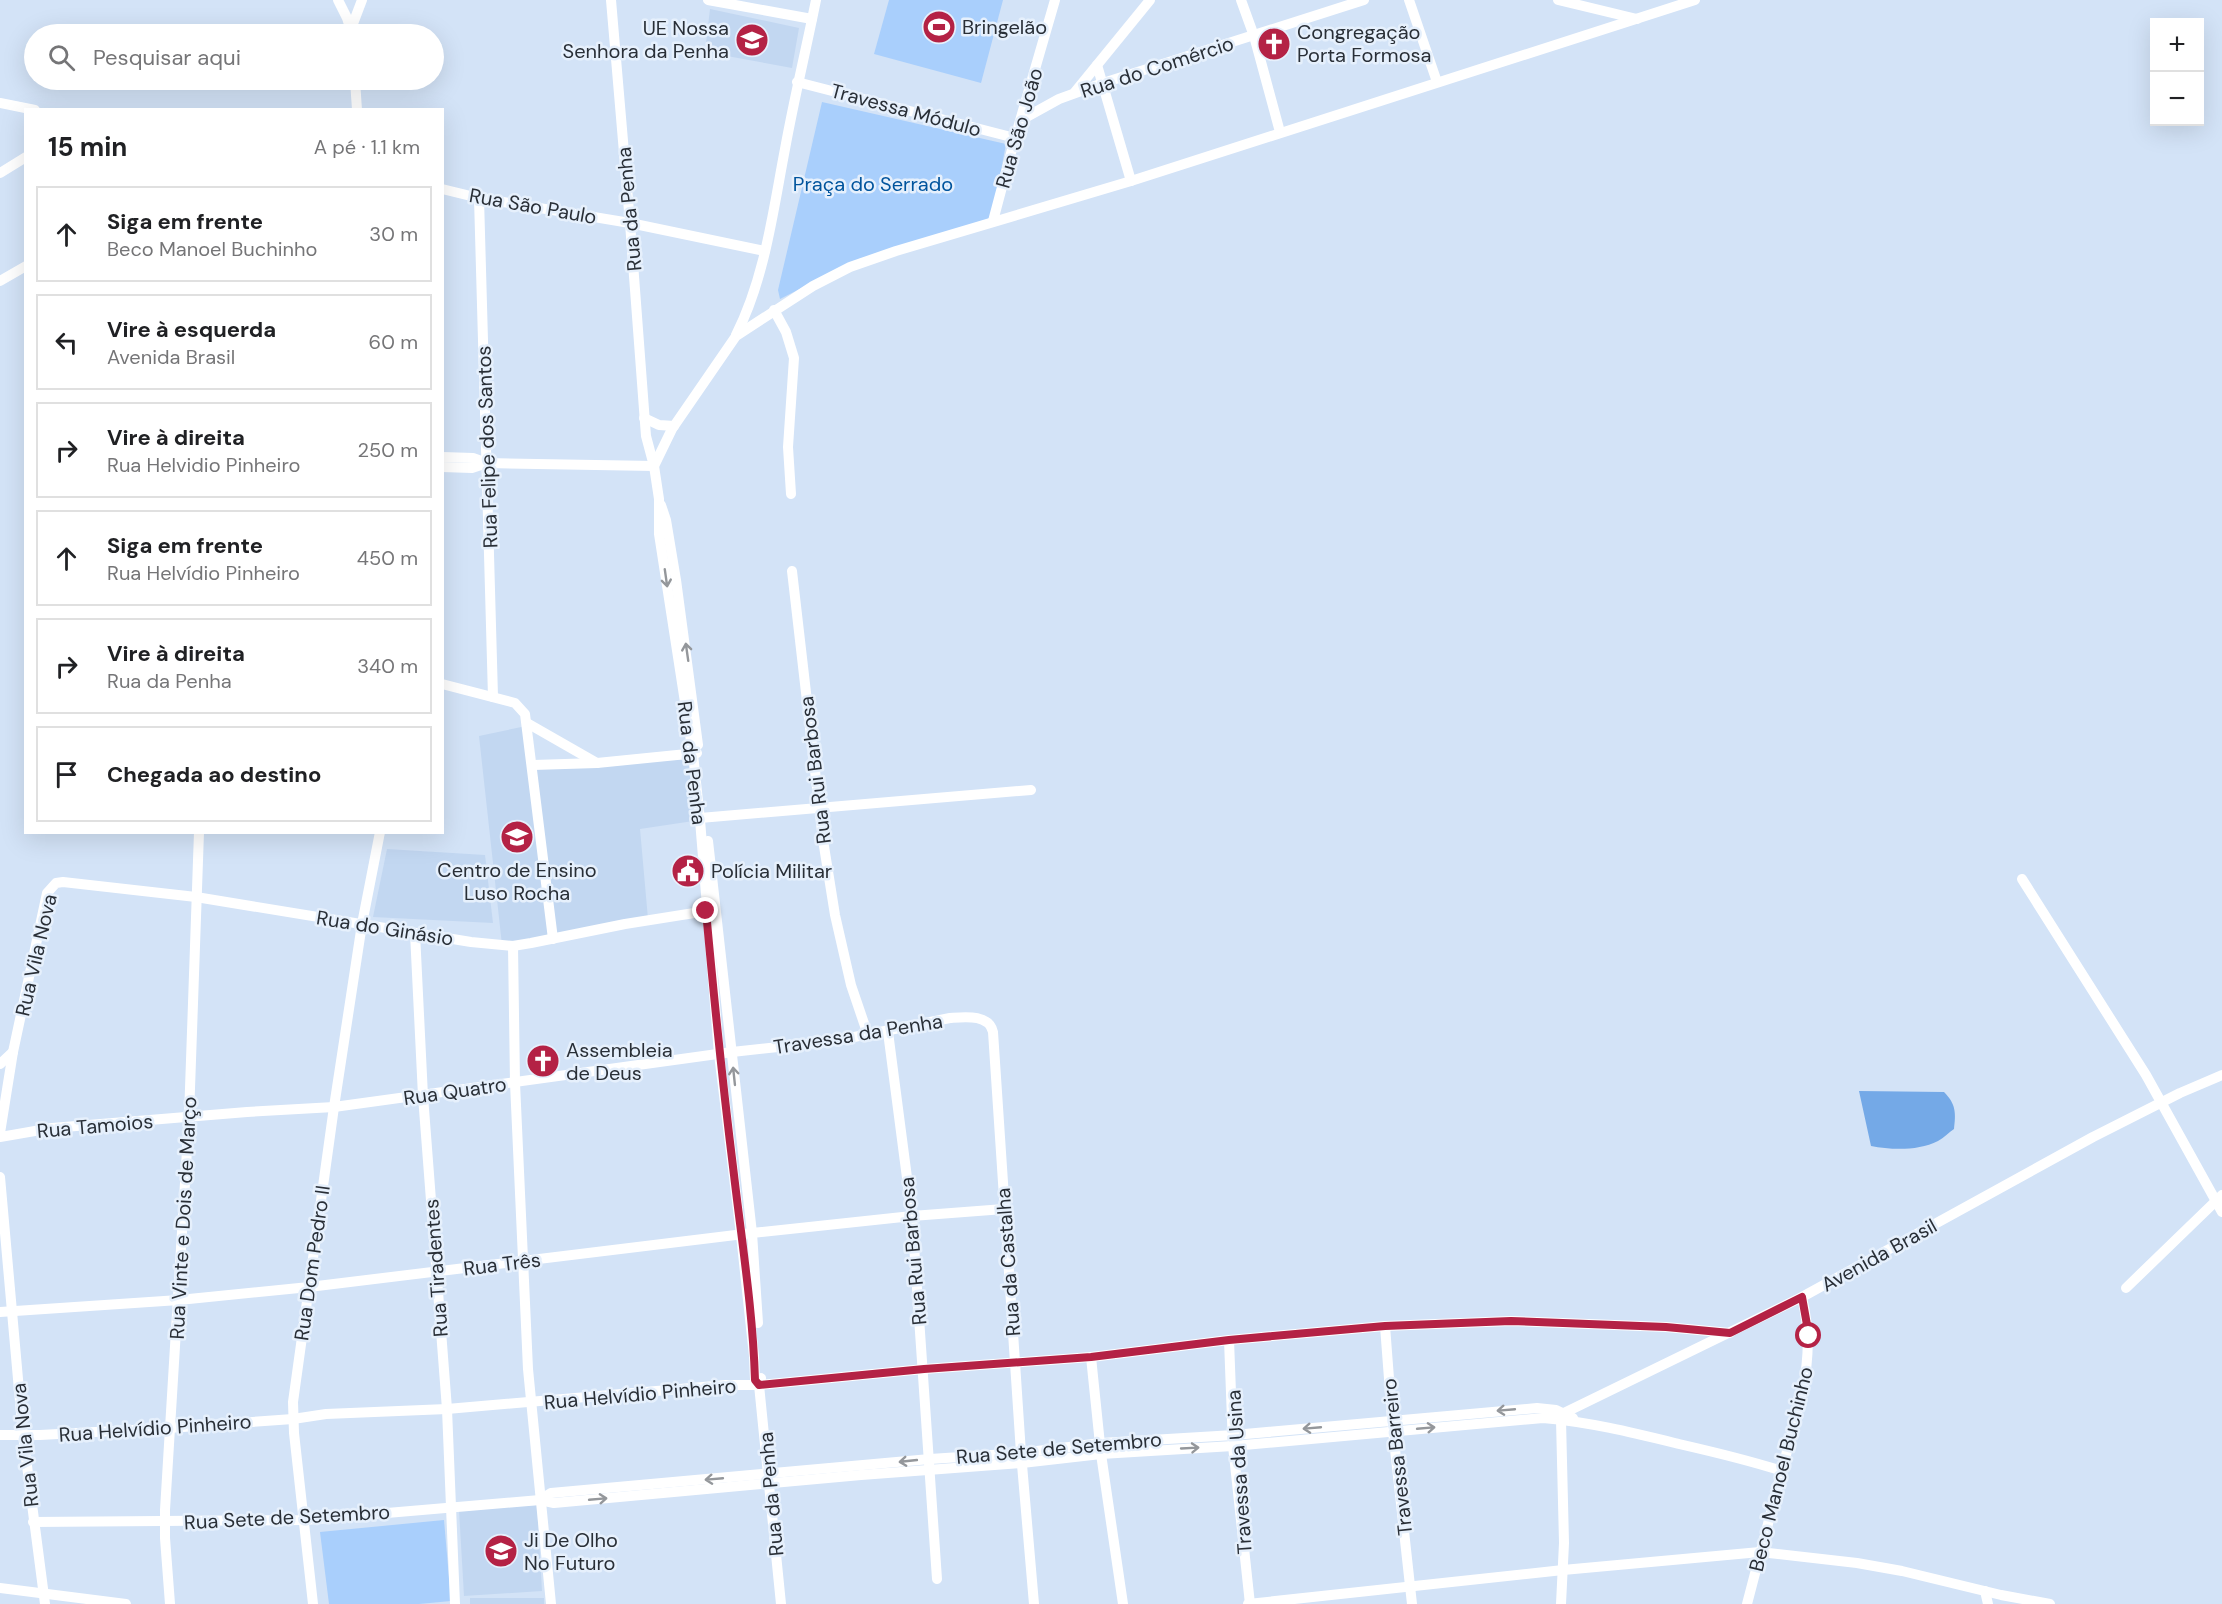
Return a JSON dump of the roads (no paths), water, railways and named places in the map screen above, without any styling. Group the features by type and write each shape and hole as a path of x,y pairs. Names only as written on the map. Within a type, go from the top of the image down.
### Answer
{"street":[{"path":"338,0 348,24"},
{"path":"354,24 362,0"},
{"name":"Rua da Penha","path":"611,0 644,418 659,500 666,520 688,653 711,910 719,1054 746,1234"},
{"path":"708,0 812,19"},
{"path":"444,456 473,458 487,463 654,466 674,426 736,336 748,306 765,251 816,0"},
{"name":"Rua São João","path":"993,221 1014,138 1055,0"},
{"path":"1075,93 1150,0"},
{"path":"1241,0 1254,36 1280,132"},
{"name":"Rua do Comércio","path":"1021,120 1075,93 1103,83 1364,0"},
{"path":"1409,0 1437,82"},
{"path":"1558,0 1637,19"},
{"path":"736,336 813,286 850,267 993,221 1131,181 1695,0"},
{"path":"1097,65 1131,181"},
{"name":"Travessa Módulo","path":"798,82 1014,138"},
{"path":"356,90 357,108"},
{"path":"0,103 25,108"},
{"path":"0,173 24,158"},
{"name":"Rua São Paulo","path":"444,189 479,198 630,223 765,251"},
{"name":"Rua Felipe dos Santos","path":"479,198 493,697"},
{"path":"0,280 24,267"},
{"path":"774,310 791,342 794,358 788,447 791,494"},
{"path":"644,418 658,425 674,426"},
{"path":"444,467 472,468 487,463"},
{"name":"Rua Rui Barbosa","path":"792,571 819,807 839,934 851,985 868,1035"},
{"path":"444,685 515,703 521,708 527,723 533,765 553,939"},
{"path":"527,723 597,763"},
{"path":"533,765 597,763 696,753"},
{"path":"703,817 1031,790"},
{"name":"Rua Vinte e Dois de Março","path":"170,1604 165,1522 189,1117 200,834"},
{"name":"Rua Dom Pedro II","path":"314,1604 293,1419 295,1384 362,924 380,834"},
{"path":"2022,879 2146,1075 2218,1198 2222,1212"},
{"name":"Rua do Ginásio","path":"53,884 63,882 196,897 471,942 513,946 645,920 711,910"},
{"name":"Rua Vila Nova","path":"0,1135 13,1056 47,893 53,884"},
{"name":"Rua da Penha","path":"711,910 732,1052 755,1380 759,1385 781,1604"},
{"name":"Rua Tiradentes","path":"415,933 423,1096 447,1409 456,1604"},
{"path":"513,946 515,1083 531,1402 551,1604"},
{"name":"Travessa da Penha","path":"719,1054 834,1041 964,1017 982,1019 993,1028"},
{"name":"Rua da Castalha","path":"993,1028 1021,1458 1034,1604"},
{"name":"Rua Rui Barbosa","path":"888,1032 912,1216 937,1579"},
{"name":"Rua Quatro","path":"334,1107 719,1054"},
{"path":"0,1065 13,1056"},
{"name":"Avenida Brasil","path":"1562,1416 1802,1297 2160,1102 2222,1075"},
{"name":"Rua Tamoios","path":"0,1135 52,1128 334,1107"},
{"name":"Rua Vila Nova","path":"0,1177 6,1312 44,1598"},
{"path":"2126,1288 2218,1198"},
{"name":"Rua Três","path":"6,1312 179,1300 309,1287 746,1234 912,1216 1004,1209"},
{"name":"Beco Manoel Buchinho","path":"1747,1604 1803,1390 1809,1354 1809,1336 1802,1297"},
{"name":"Rua Helvídio Pinheiro","path":"0,1435 169,1428 293,1419 326,1414 447,1409 759,1385 1015,1361 1091,1357 1229,1340 1385,1326 1511,1321 1666,1327 1730,1333"},
{"name":"Travessa Barreiro","path":"1385,1326 1412,1604"},
{"name":"Travessa da Usina","path":"1229,1340 1234,1440 1249,1604"},
{"path":"1091,1357 1101,1448 1124,1604"},
{"path":"1561,1604 1563,1570 1562,1416"},
{"name":"Rua Sete de Setembro","path":"860,1471 930,1472 1101,1448 1562,1416 1728,1455 1782,1471"},
{"name":"Rua Sete de Setembro","path":"33,1522 304,1520 540,1500 554,1503 860,1471 930,1459 1021,1458"},
{"path":"1249,1604 1563,1570 1760,1552 1857,1563 1902,1571 2050,1604"},
{"path":"0,1588 44,1598 126,1604"},
{"path":"1984,1591 1988,1604"}],"place":[{"name":"Bringelão","path":"939,27"},
{"name":"UE Nossa Senhora da Penha","path":"752,40"},
{"name":"Congregação Porta Formosa","path":"1274,44"},
{"name":"Centro de Ensino Luso Rocha","path":"517,837"},
{"name":"Polícia Militar","path":"688,871"},
{"name":"Assembleia de Deus","path":"543,1061"},
{"name":"Ji De Olho No Futuro","path":"501,1551"}],"park label":[{"name":"Praça do Serrado","path":"873,184"}]}
